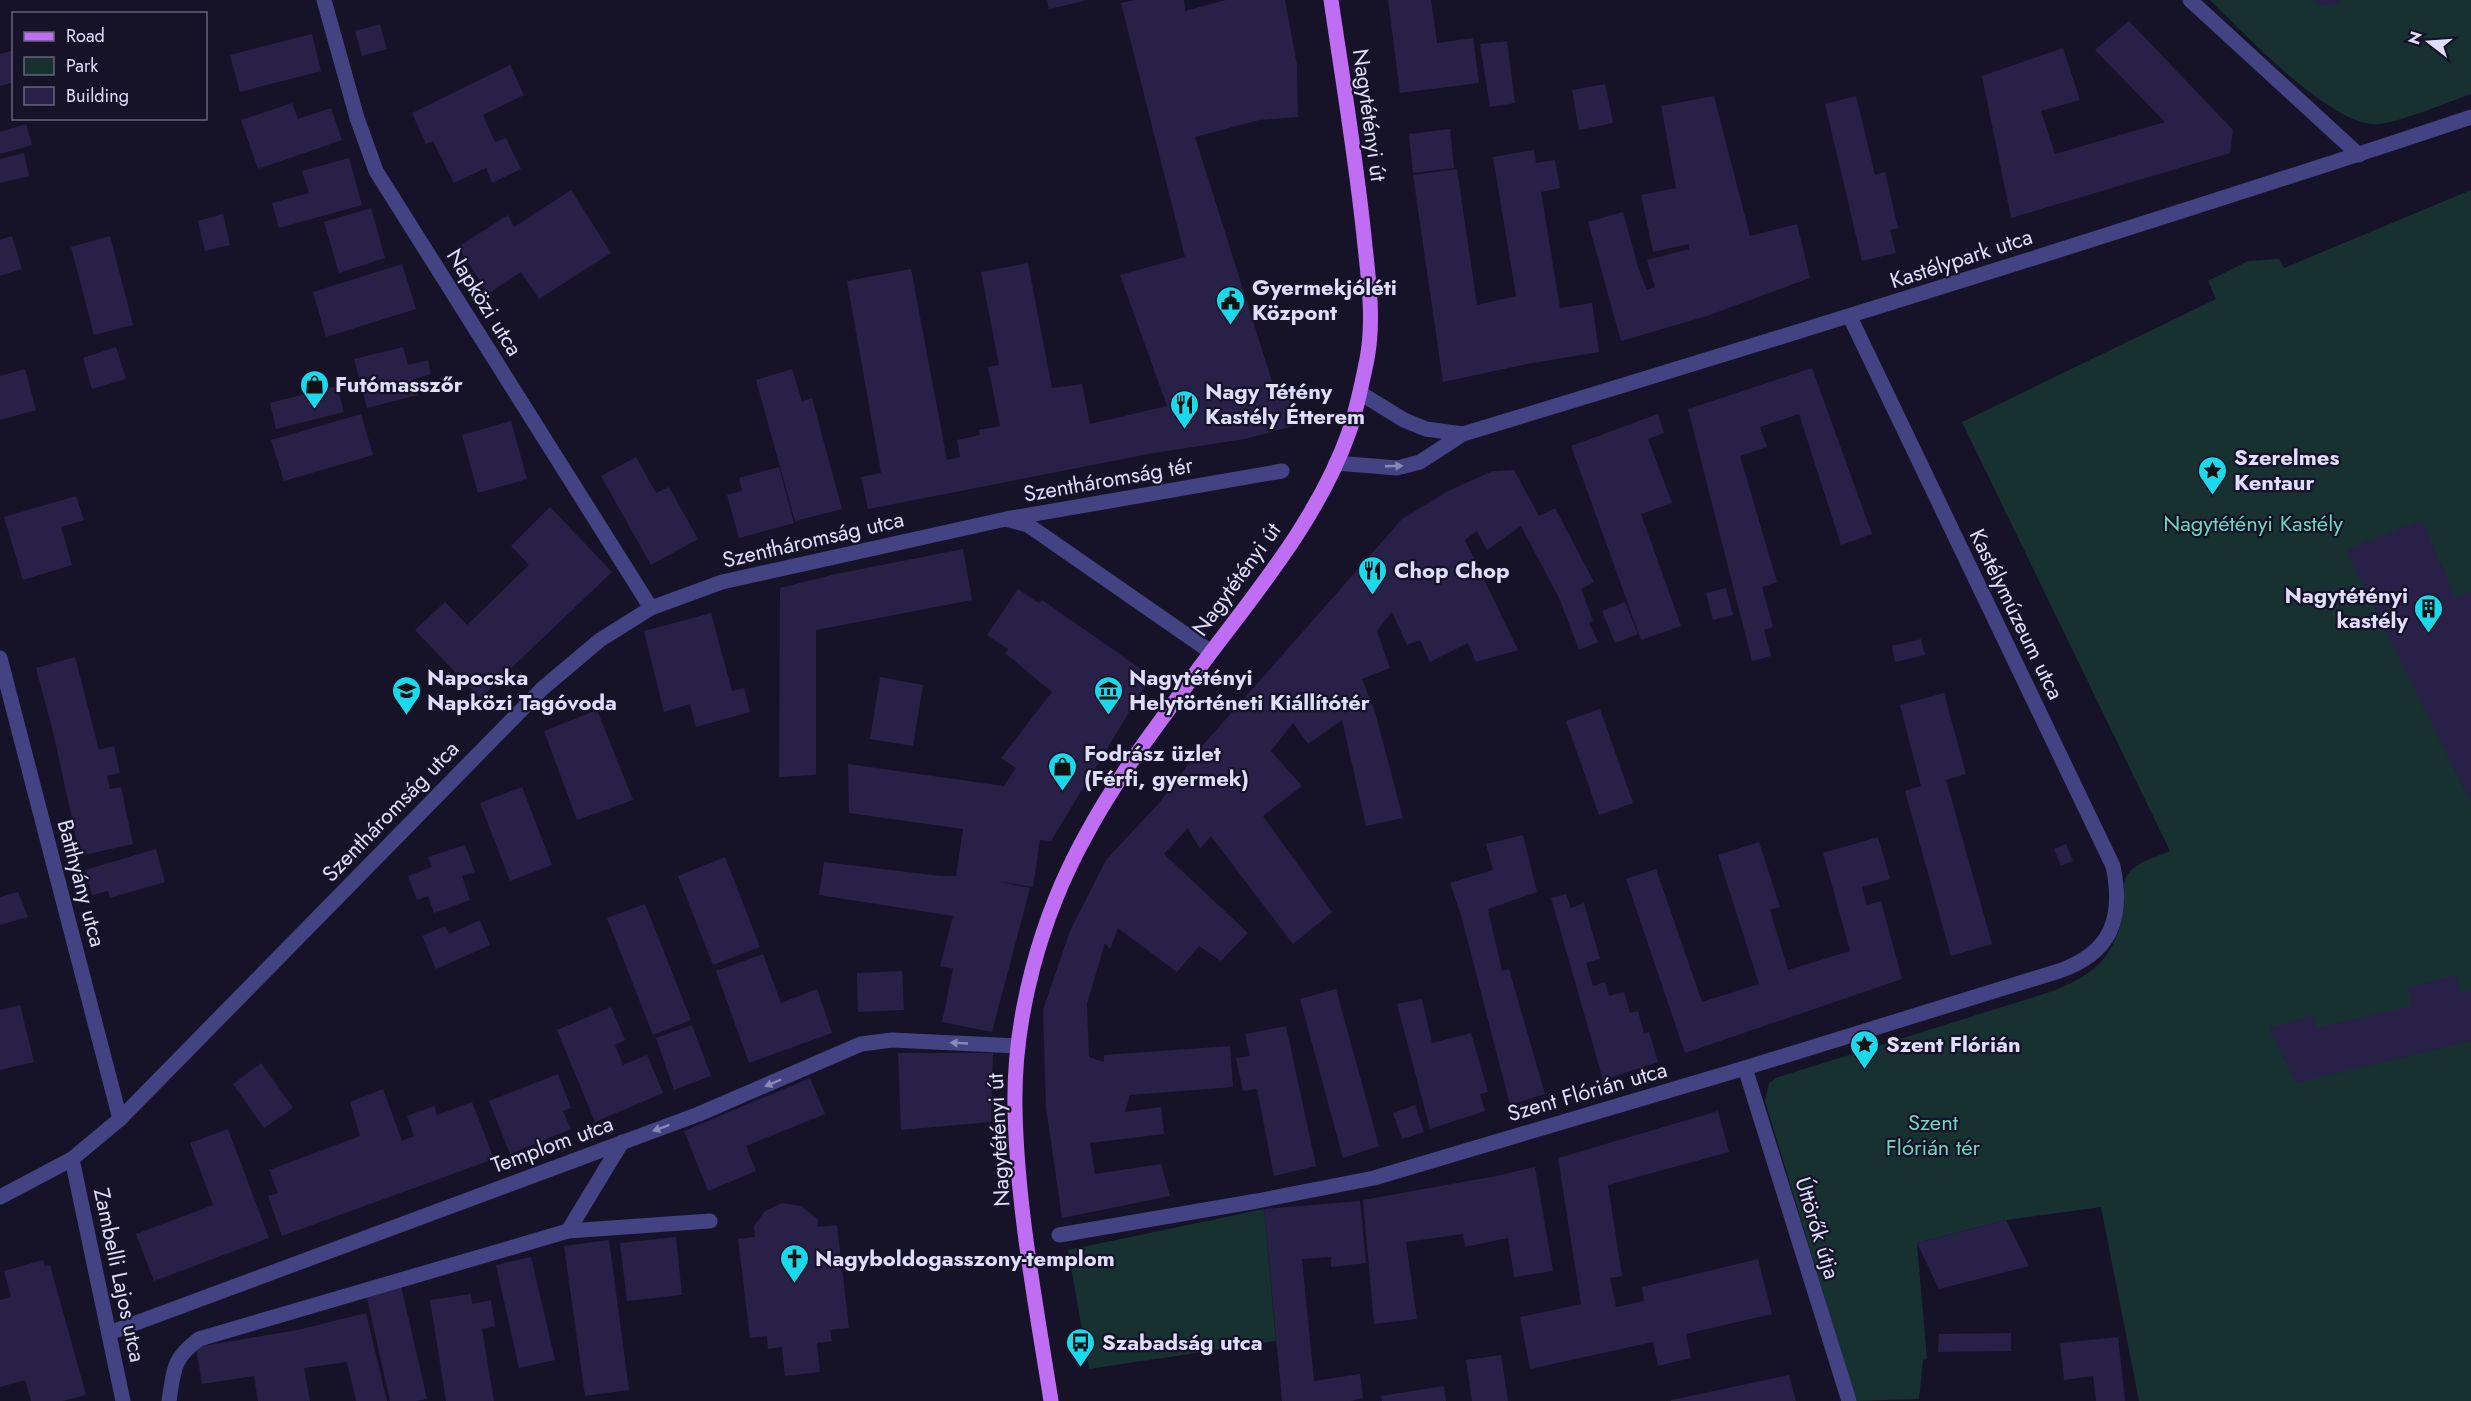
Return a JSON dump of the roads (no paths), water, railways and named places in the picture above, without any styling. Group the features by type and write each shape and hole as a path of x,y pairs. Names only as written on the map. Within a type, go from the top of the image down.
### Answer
{"main road":[{"name":"Nagytétényi út","path":"1051,1401 1031,1271 1019,1169 1015,1107 1018,1046 1030,982 1051,912 1083,838 1116,782 1295,538 1336,463 1349,431 1368,353 1371,307 1362,210 1331,0"}],"street":[{"name":"Napközi utca","path":"324,0 357,118 376,171 651,608"},
{"path":"2190,0 2360,155"},
{"name":"Kastélypark utca","path":"1336,463 1397,468 1420,462 1462,434 1850,317 2360,155 2471,117"},
{"name":"Kastélymúzeum utca","path":"1850,317 2113,866 2118,886 2116,910 2109,936"},
{"name":"Kastélypark utca","path":"1360,393 1404,420 1426,429 1462,434"},
{"name":"Szentháromság tér","path":"1006,519 1282,471"},
{"name":"Szentháromság utca","path":"0,1197 72,1159 120,1119 543,688 600,640 651,608 722,582 1006,519"},
{"name":"Szentháromság tér","path":"1006,519 1028,525 1211,652"},
{"name":"Batthyány utca","path":"0,658 120,1119"},
{"name":"Szent Flórián utca","path":"1059,1235 1374,1178 1745,1068 2075,966 2095,954 2109,936"},
{"name":"Templom utca","path":"109,1333 699,1114 861,1044 892,1040 1018,1046"},
{"name":"Úttörők útja","path":"1745,1068 1849,1401"},
{"path":"568,1231 622,1143"},
{"name":"Zambelli Lajos utca","path":"72,1159 123,1401"},
{"path":"169,1401 174,1371 182,1352 199,1339 568,1231 710,1221"}],"place":[{"name":"Gyermekjóléti Központ","path":"1231,326"},
{"name":"Futómasszőr","path":"314,410"},
{"name":"Nagy Tétény Kastély Étterem","path":"1184,430"},
{"name":"Szerelmes Kentaur","path":"2213,496"},
{"name":"Chop Chop","path":"1373,596"},
{"name":"Nagytétényi kastély","path":"2429,634"},
{"name":"Napocska Napközi Tagóvoda","path":"406,716"},
{"name":"Nagytétényi Helytörténeti Kiállítótér","path":"1108,716"},
{"name":"Fodrász üzlet (Férfi, gyermek)","path":"1063,792"},
{"name":"Szent Flórián","path":"1865,1070"},
{"name":"Nagyboldogasszony-templom","path":"794,1284"},
{"name":"Szabadság utca","path":"1081,1368"}],"park label":[{"name":"Nagytétényi Kastély","path":"2253,523"},
{"name":"Szent Flórián tér","path":"1933,1134"}]}
